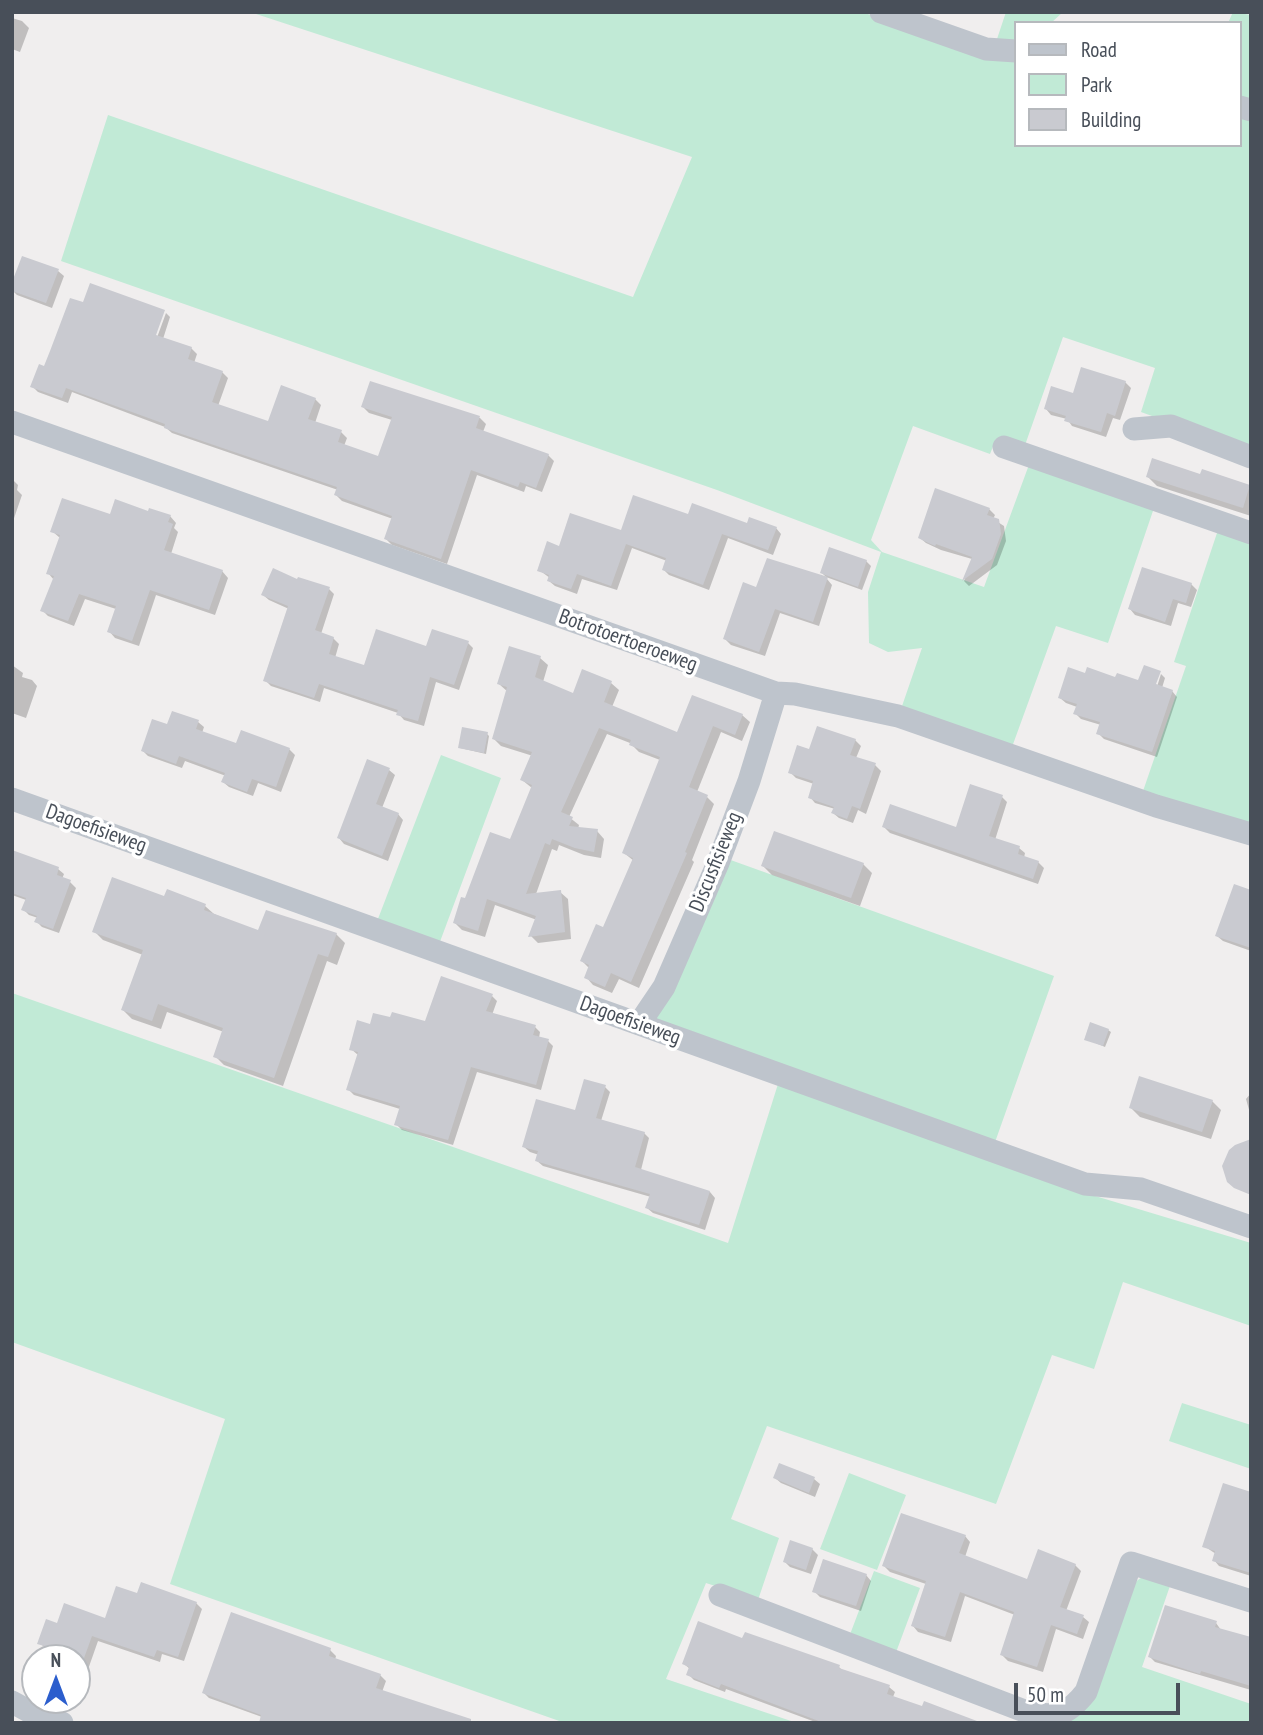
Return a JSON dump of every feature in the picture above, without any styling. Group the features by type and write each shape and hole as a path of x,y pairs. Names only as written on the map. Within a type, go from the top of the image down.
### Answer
{"street":[{"path":"881,12 986,49 1014,51"},
{"name":"Botrotoertoeroeweg","path":"12,422 776,693 795,694 898,716 1156,806 1251,834"},
{"path":"1133,429 1171,426 1251,457"},
{"path":"1004,447 1251,533"},
{"name":"Discusfisieweg","path":"639,1024 664,987 718,863 749,782 776,693"},
{"name":"Dagoefisieweg","path":"12,799 1085,1184 1141,1189 1251,1227"},
{"path":"720,1595 1027,1712 1050,1716 1066,1712 1077,1704 1086,1692 1131,1563 1251,1601"},
{"path":"12,1702 34,1714 62,1723"}],"green space":[{"path":"250,12 862,12 985,55 1014,57 1014,147 1242,147 1242,113 1251,115 1251,452 1141,412 1155,368 1063,337 1024,448 996,439 990,454 913,426 871,540 882,552 984,587 1030,462 1155,505 1108,643 1056,626 1012,747 901,709 922,648 888,652 869,643 868,592 881,552 717,490 61,261 108,115 633,297 692,157"},
{"path":"1006,12 1063,12 1053,21 1014,21 1014,44 995,45"},
{"path":"1233,12 1251,15 1251,102 1242,100 1242,21 1229,21"},
{"path":"1219,527 1251,538 1251,826 1142,794 1186,666 1174,662"},
{"path":"441,755 501,778 438,947 376,924"},
{"path":"725,858 1054,976 994,1145 656,1019"},
{"path":"12,993 728,1243 778,1084 1082,1192 1251,1243 1251,1326 1123,1282 1094,1369 1052,1355 996,1504 767,1426 731,1519 779,1538 758,1600 706,1583 666,1679 797,1723 565,1723 170,1584 225,1419 12,1342"},
{"path":"1182,1403 1251,1425 1251,1469 1169,1441"},
{"path":"849,1473 906,1495 877,1570 820,1549"},
{"path":"874,1571 920,1588 895,1655 849,1637"},
{"path":"1142,1577 1171,1583 1142,1667 1251,1704 1251,1723 1058,1723 1134,1583"}],"building":[{"path":"22,256 59,269 46,303 12,291 12,282"},
{"path":"90,283 165,310 156,335 192,347 188,359 223,371 212,402 268,421 281,385 316,398 308,419 342,430 338,442 378,456 392,417 361,407 370,381 480,416 476,428 549,454 536,488 520,482 518,487 471,470 441,559 384,539 392,516 334,495 337,487 164,428 165,424 66,388 62,398 30,387 39,364 44,366 70,298 83,302"},
{"path":"1081,367 1126,381 1115,416 1107,413 1101,432 1064,421 1066,416 1044,409 1051,386 1073,393"},
{"path":"1152,458 1200,474 1202,469 1250,485 1243,508 1146,477"},
{"path":"935,488 990,508 987,515 999,519 1001,534 992,559 962,581 972,557 918,538"},
{"path":"633,495 688,514 692,503 747,523 749,517 777,527 768,550 722,534 703,585 662,570 666,558 626,544 611,586 577,574 571,589 547,581 549,575 537,571 547,541 559,546 570,513 621,530"},
{"path":"62,498 110,514 115,499 148,511 149,508 171,515 168,522 173,524 164,550 223,570 209,610 150,590 132,641 107,632 116,606 79,594 68,621 40,611 54,576 46,574 60,535 50,532"},
{"path":"829,547 867,560 858,587 820,573"},
{"path":"767,558 828,577 813,622 775,609 759,652 723,639 743,582 756,587"},
{"path":"1142,567 1192,583 1186,603 1173,599 1165,622 1128,609"},
{"path":"273,568 297,579 298,577 330,587 315,630 334,637 329,654 364,665 376,629 426,646 432,629 469,641 454,685 430,677 418,721 396,715 398,710 319,684 314,698 263,681 288,606 261,595"},
{"path":"509,646 541,656 535,677 573,693 582,669 612,681 604,702 677,732 692,695 743,714 735,735 713,726 689,787 708,795 685,852 687,853 631,982 611,973 605,987 584,978 589,965 580,961 596,924 603,927 633,858 622,853 660,757 629,745 631,740 599,728 561,812 573,817 569,826 598,829 594,852 552,839 550,845 545,843 526,894 561,890 565,932 528,937 536,916 487,899 478,931 453,923 461,897 465,898 490,832 510,839 532,785 520,780 532,752 492,739 507,687 497,684"},
{"path":"1144,665 1161,671 1156,684 1173,690 1152,752 1096,734 1100,722 1073,714 1077,704 1058,698 1068,667 1085,673 1087,667 1115,677 1117,673 1138,680"},
{"path":"172,711 199,720 196,729 236,743 241,730 290,748 276,787 252,779 247,792 221,782 225,773 179,756 176,764 141,751 152,719 167,724"},
{"path":"817,726 856,739 850,755 876,763 860,809 852,806 847,819 831,813 834,807 808,798 813,781 788,773 797,745 809,749"},
{"path":"462,727 488,732 484,753 458,748"},
{"path":"367,759 390,768 376,804 399,813 382,856 337,838"},
{"path":"970,784 1003,795 989,836 1020,846 1018,854 1039,861 1033,879 882,827 890,804 956,827"},
{"path":"774,831 864,863 851,898 761,866"},
{"path":"12,850 59,867 57,875 71,880 53,929 34,922 37,916 21,910 26,898 12,893"},
{"path":"112,877 164,896 167,889 206,904 204,910 258,930 266,910 337,933 328,957 318,954 274,1078 213,1057 223,1028 158,1004 152,1021 121,1010 143,950 92,932"},
{"path":"1234,884 1251,890 1251,948 1215,936"},
{"path":"441,976 493,994 486,1011 536,1025 533,1035 549,1039 536,1085 471,1067 448,1140 394,1125 400,1106 346,1090 358,1052 349,1050 357,1020 370,1024 373,1013 390,1017 392,1012 425,1021"},
{"path":"1090,1022 1109,1029 1103,1046 1084,1040"},
{"path":"1139,1076 1213,1100 1202,1132 1129,1108"},
{"path":"584,1079 606,1085 596,1118 645,1132 635,1167 710,1191 699,1225 645,1208 650,1194 535,1161 538,1151 522,1147 536,1099 575,1110"},
{"path":"1251,1139 1251,1195 1227,1182 1222,1166 1229,1150"},
{"path":"779,1463 815,1477 809,1493 773,1478"},
{"path":"1223,1483 1251,1492 1251,1573 1212,1561 1215,1551 1202,1547"},
{"path":"901,1513 966,1535 959,1553 1027,1579 1038,1549 1076,1564 1060,1607 1084,1615 1077,1634 1051,1625 1037,1667 1000,1655 1014,1612 960,1592 945,1637 911,1626 926,1581 882,1566"},
{"path":"790,1540 813,1548 806,1570 783,1562"},
{"path":"823,1559 867,1574 856,1606 812,1592"},
{"path":"141,1582 197,1602 178,1657 157,1650 154,1657 92,1636 89,1644 37,1644 46,1619 57,1623 64,1603 105,1618 116,1586 137,1593"},
{"path":"1165,1605 1217,1621 1215,1627 1251,1637 1251,1686 1201,1671 1200,1674 1148,1657"},
{"path":"231,1612 331,1648 329,1656 381,1674 376,1688 471,1719 471,1723 259,1723 261,1715 202,1693"},
{"path":"698,1621 742,1638 745,1632 840,1665 839,1668 890,1685 887,1694 922,1706 924,1701 977,1721 824,1723 721,1684 719,1688 686,1675 689,1667 682,1664"}]}
